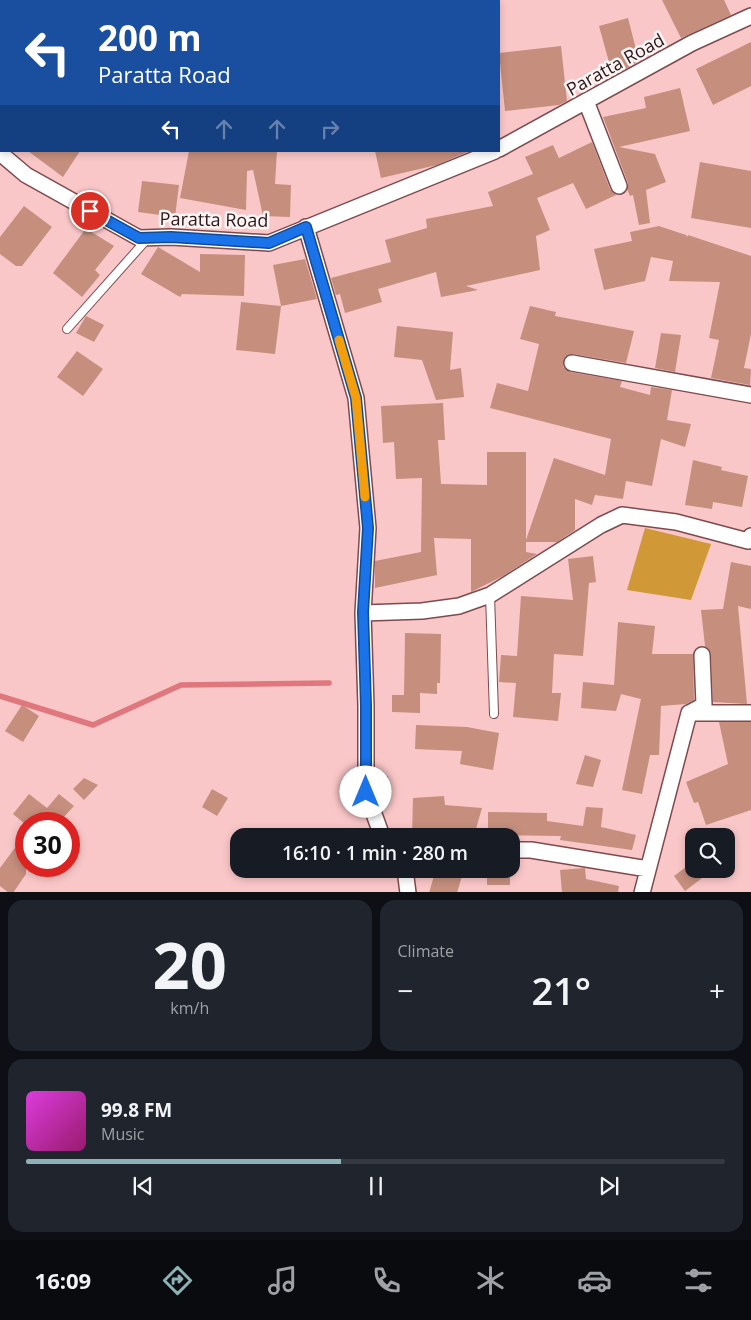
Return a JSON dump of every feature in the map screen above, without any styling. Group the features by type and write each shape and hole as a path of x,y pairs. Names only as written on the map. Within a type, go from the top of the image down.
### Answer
{"street":[{"name":"Paratta Road","path":"500,148 692,42 751,16"},
{"path":"586,101 619,186"},
{"name":"Paratta Road","path":"0,153 26,175 139,238 269,243 493,152"},
{"path":"306,227 356,398 368,528 363,612 366,792 379,828"},
{"path":"572,363 751,396"},
{"path":"363,612 422,611 460,606 490,595 602,525 622,515 676,522 748,540 751,536"},
{"path":"642,892 688,713 704,705 702,655"},
{"path":"688,713 751,713"},
{"path":"520,850 531,850 648,869"},
{"path":"406,878 408,892"}],"lane":[{"path":"67,330 149,237"},
{"path":"490,595 494,714"}],"shaded area":[{"path":"645,528 711,544 691,600 627,590"}],"building":[{"path":"662,0 724,0 731,15 681,38"},
{"path":"628,18 639,61 622,71 612,73 599,26"},
{"path":"751,42 751,86 713,105 696,69"},
{"path":"561,46 567,101 559,105 505,111 500,53"},
{"path":"680,88 690,131 619,147 655,154 666,182 646,190 650,223 639,225 633,195 630,196 627,189 628,183 603,117 646,108 644,97"},
{"path":"592,142 610,189 616,195 586,209 573,183 537,198 550,230 536,236 540,270 466,286 478,290 441,297 436,272 378,289 382,302 345,313 340,294 336,295 331,278 391,262 385,240 427,228 426,219 493,206 488,192 533,174 525,157 553,145 559,158"},
{"path":"29,152 79,152 63,177"},
{"path":"189,152 277,152 275,184 291,185 290,217 263,216 253,170 247,171 246,210 180,198"},
{"path":"375,152 467,152 437,165 381,178"},
{"path":"700,162 751,171 751,228 691,218"},
{"path":"142,181 179,185 175,217 138,212"},
{"path":"24,206 52,227 22,266 16,266 0,254 0,237"},
{"path":"659,226 687,237 688,235 751,256 751,334 744,368 751,369 750,385 711,378 719,340 709,338 720,282 669,281 673,261 651,257 645,281 604,290 594,249 632,241 630,232"},
{"path":"84,231 90,231 114,246 95,270 100,275 82,297 53,273"},
{"path":"158,247 200,272 200,254 245,255 244,296 182,294 180,297 141,274"},
{"path":"305,259 317,299 281,306 273,265"},
{"path":"241,302 281,306 275,354 236,350"},
{"path":"530,306 556,312 555,316 634,331 626,363 573,354 565,357 563,367 570,372 622,381 620,387 650,395 651,387 672,390 667,420 691,424 685,447 661,439 652,486 626,481 623,499 595,495 592,505 575,499 575,530 557,542 526,542 526,552 537,554 503,576 471,592 471,539 434,538 437,575 375,588 375,561 421,552 422,478 396,479 394,442 383,443 381,406 443,403 445,440 438,440 441,484 487,485 487,452 526,452 526,540 554,458 605,475 611,439 490,408 497,383 528,391 539,344 520,339"},
{"path":"86,316 104,325 94,342 76,333"},
{"path":"397,326 453,332 450,370 461,368 464,397 436,400 422,360 394,357"},
{"path":"661,333 681,335 675,372 655,368"},
{"path":"77,351 103,369 83,396 57,377"},
{"path":"693,460 722,467 721,470 748,476 742,507 713,502 712,509 685,505"},
{"path":"593,556 596,582 589,583 583,656 554,654 552,693 561,693 558,721 513,717 516,683 499,682 501,655 517,656 521,596 573,600 568,559"},
{"path":"731,562 751,566 751,609 738,606 747,704 713,702 711,655 705,646 701,610 723,609"},
{"path":"618,622 655,626 652,654 693,654 694,700 686,704 661,706 659,755 650,755 642,794 622,790 641,699 621,694 616,711 581,708 583,682 614,685"},
{"path":"405,633 441,634 440,683 437,683 437,694 420,693 420,713 392,712 392,695 404,695"},
{"path":"22,705 39,716 23,742 5,731"},
{"path":"719,722 751,722 751,810 706,825 698,802 694,803 686,782 728,764"},
{"path":"416,725 467,727 499,733 493,770 460,764 462,751 415,749"},
{"path":"585,755 601,760 593,787 576,784"},
{"path":"388,776 390,796 378,797 375,777"},
{"path":"84,778 98,785 84,800 73,789"},
{"path":"212,789 228,798 217,816 202,807"},
{"path":"29,794 47,808 59,794 74,806 68,812 15,812 15,816 13,814"},
{"path":"444,796 445,805 482,808 476,828 412,828 413,798"},
{"path":"586,807 603,808 601,827 636,835 632,850 560,840 561,836 520,835 520,828 488,828 488,812 547,813 547,821 583,826"},
{"path":"15,848 15,877 24,877 14,892 8,892 0,886 0,868"},
{"path":"585,868 586,879 619,886 618,892 562,892 560,870"},
{"path":"685,868 685,878 702,878 685,891 674,876"},
{"path":"433,878 461,878 457,892 429,892"},
{"path":"487,878 510,878 510,885 487,885"}],"waterway":[{"path":"0,696 93,725 181,685 329,683"}],"slow traffic":[{"path":"339,340 356,398 365,497"}],"route":[{"path":"90,211 139,238 171,237 269,243 306,227 356,398 368,528 363,612 366,792"}]}
